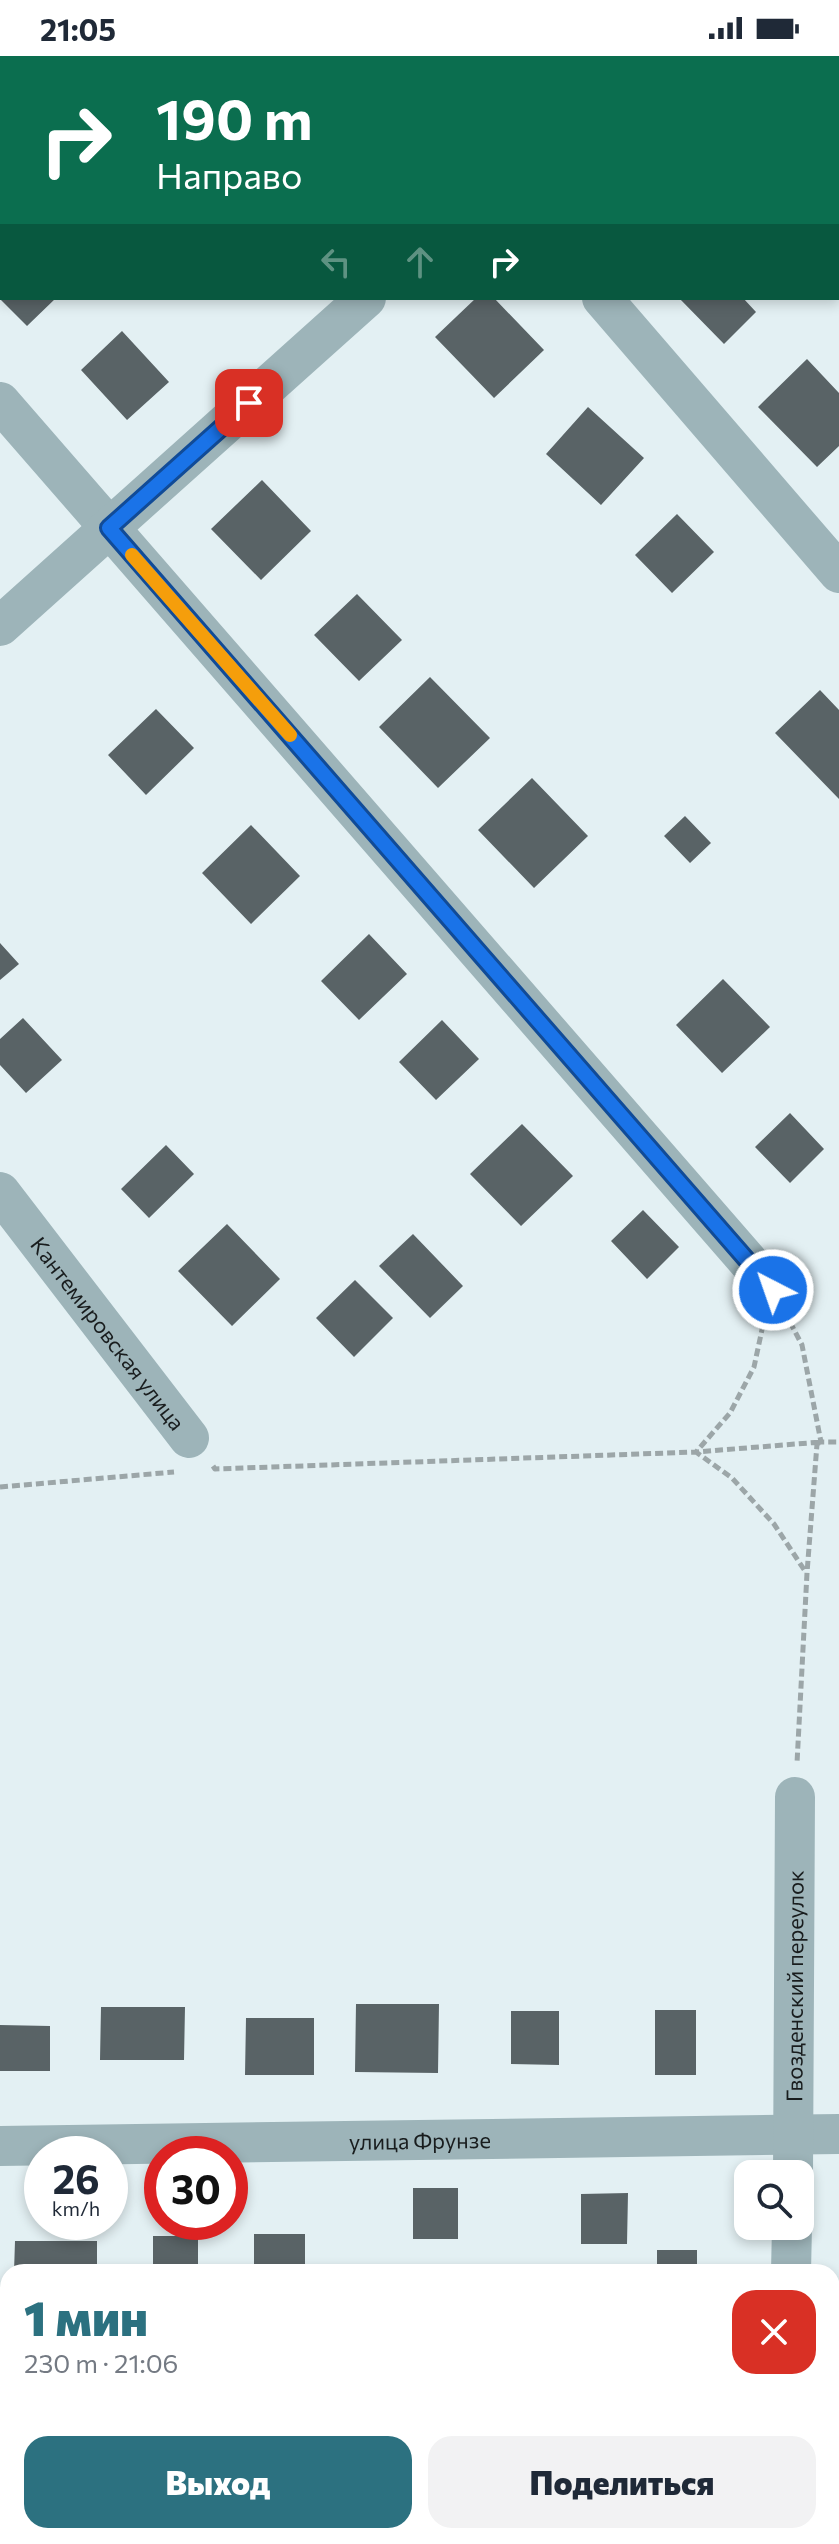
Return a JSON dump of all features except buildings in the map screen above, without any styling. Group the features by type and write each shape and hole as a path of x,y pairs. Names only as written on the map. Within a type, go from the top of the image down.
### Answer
{"street":[{"path":"0,626 364,300"},
{"path":"604,300 839,573"},
{"path":"0,402 773,1290"},
{"name":"Кантемировская улица","path":"0,1192 191,1460"},
{"name":"Гвозденский переулок","path":"793,2160 795,1797"},
{"name":"улица Фрунзе","path":"0,2146 839,2134"},
{"path":"791,2264 792,2240"}],"path":[{"path":"773,1290 802,1345 821,1442"},
{"path":"696,1452 730,1413 754,1367 773,1290"},
{"path":"795,1797 807,1573 817,1444 821,1442"},
{"path":"0,1487 191,1460 215,1469 696,1452 839,1442"},
{"path":"696,1452 743,1489 774,1524 807,1573"},
{"path":"191,1460 215,1469"}],"slow traffic":[{"path":"132,555 290,735"}],"route":[{"path":"249,403 109,528 773,1290"}]}
